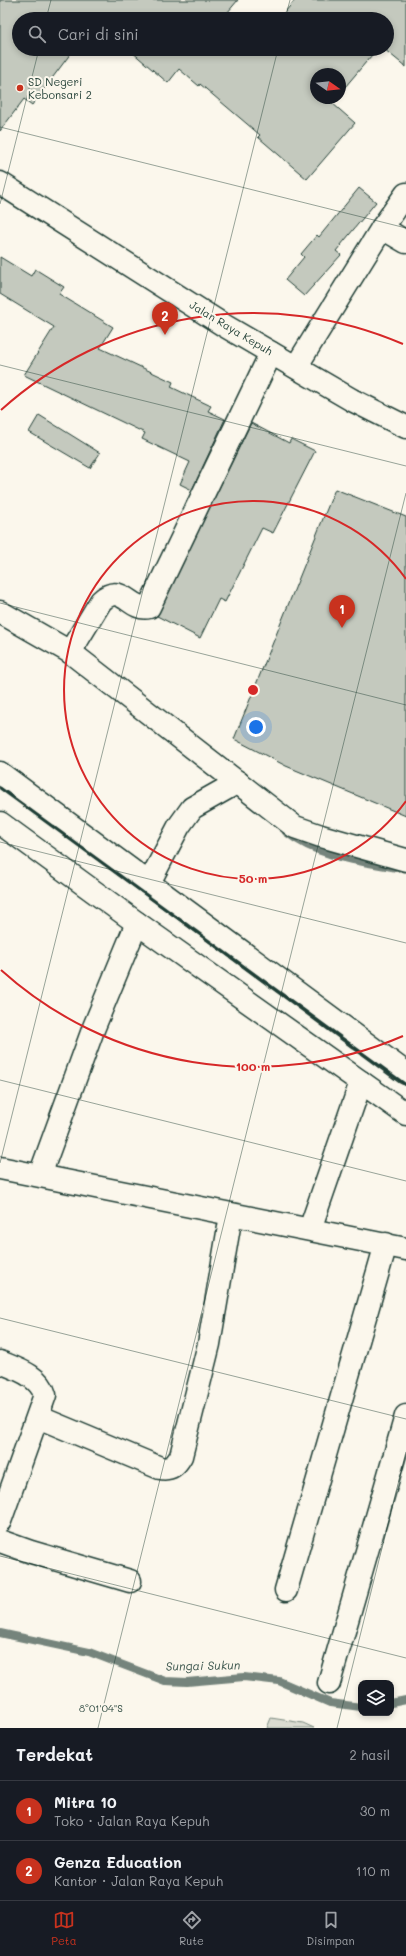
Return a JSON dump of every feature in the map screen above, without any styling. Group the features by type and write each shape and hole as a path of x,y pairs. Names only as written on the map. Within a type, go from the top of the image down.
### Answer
{"street":[{"name":"Jalan Raya Kepuh","path":"0,184 271,353 352,400 406,427"},
{"path":"296,367 382,228 406,194"},
{"path":"382,228 406,242"},
{"path":"70,652 101,601 107,595 117,594 142,607 149,607 271,353"},
{"path":"0,612 70,652 231,786 295,827 321,836 406,860"},
{"path":"0,773 149,883 404,1065"},
{"path":"149,883 179,826 192,808 231,786"},
{"path":"0,823 137,923 406,1114"},
{"path":"40,1174 94,1027 137,923"},
{"path":"310,1229 361,1082"},
{"path":"0,1168 40,1174 231,1215 310,1229 396,1247 286,1590"},
{"path":"38,1417 160,1468 172,1468 177,1463 181,1456 209,1344 231,1215"},
{"path":"0,1362 39,1381 45,1395 0,1521"},
{"path":"330,1683 406,1416"},
{"path":"0,1541 130,1581"}],"shaded area":[{"path":"271,1718 303,1723 314,1728 267,1728"}],"building":[{"name":"SD Negeri Kebonsari 2","path":"0,0 238,0 228,12 12,12 12,56 69,56 32,105 24,99 0,131"},
{"path":"295,0 406,0 406,67 393,56 394,56 394,12 285,12"},
{"path":"137,56 371,56 346,86 346,68 310,68 310,104 333,104 355,123 307,179 258,137 260,135 200,84 199,86 179,69 168,83"},
{"path":"359,188 376,202 336,251 341,255 304,296 285,280 304,257 301,254 317,235 319,237"},
{"path":"0,257 31,276 35,269 64,287 59,294 113,327 100,348 173,382 171,387 211,406 208,411 225,419 192,490 180,484 190,462 142,439 145,433 24,375 54,327 0,294"},
{"path":"39,415 100,453 90,468 29,432"},
{"path":"251,423 289,443 291,439 315,451 273,533 262,528 225,602 219,599 200,638 157,616"},
{"path":"335,489 406,517 406,816 286,766 234,739"}],"waterway":[{"path":"286,832 298,840 325,853 397,868"},
{"name":"Sungai Sukun","path":"0,1633 89,1652 165,1681 187,1682 244,1677 279,1681 330,1703 358,1707"},
{"name":"Sungai Sukun","path":"394,1702 406,1700"}],"railway":[{"path":"0,788 406,1085"}],"place":[{"name":"SD Negeri Kebonsari 2","path":"20,88"},
{"name":"Genza Education","path":"165,335"},
{"name":"Mitra 10","path":"342,628"}]}
